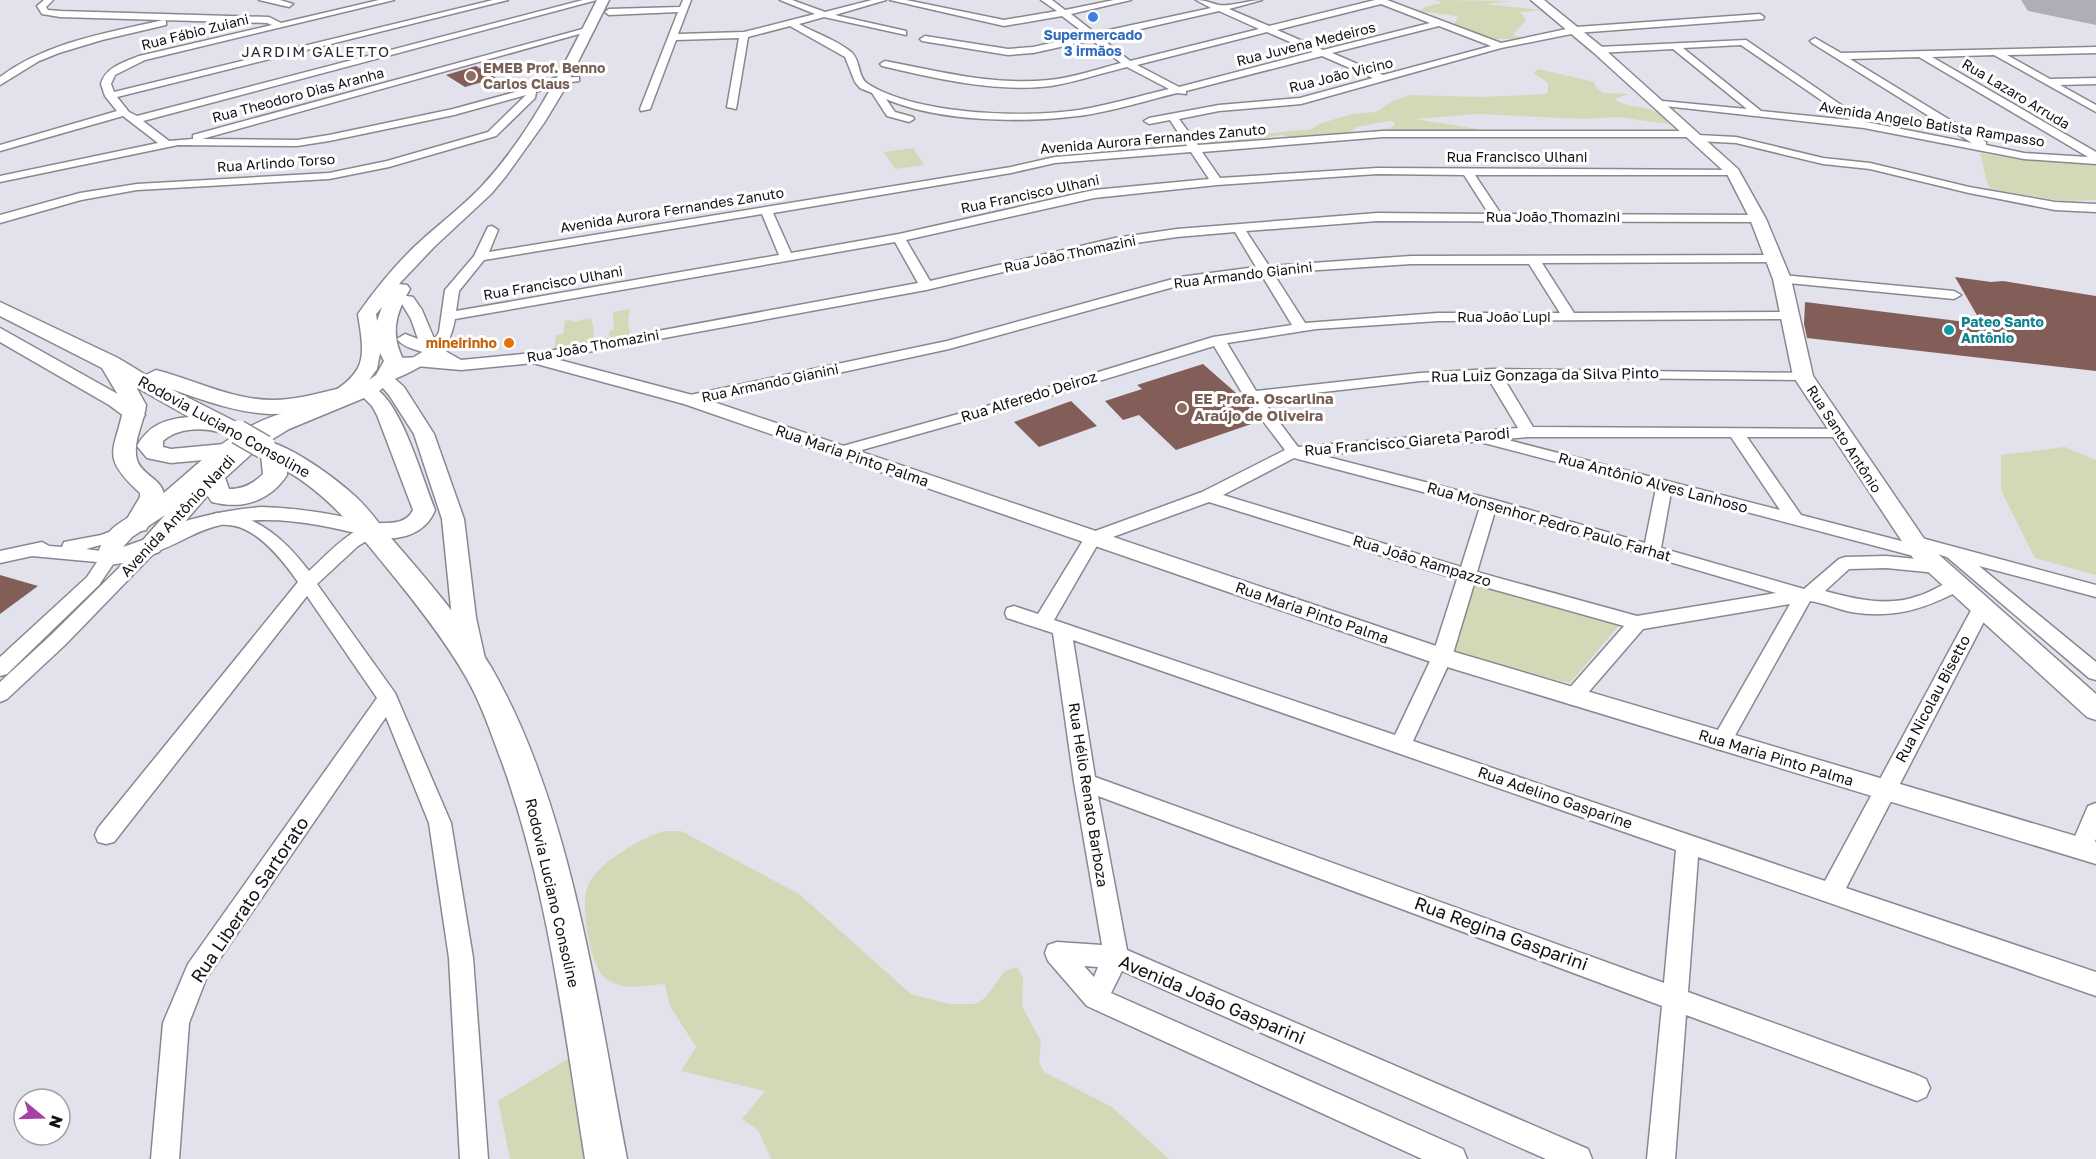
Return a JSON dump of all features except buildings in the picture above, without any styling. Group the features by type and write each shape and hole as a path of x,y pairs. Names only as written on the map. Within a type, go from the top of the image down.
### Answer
{"main road":[{"name":"Rua Santo Antônio","path":"1537,0 1576,30 1733,172 1758,219 1782,279 1803,376 1839,432 1917,547 2096,710"},
{"path":"372,530 397,531 408,527 417,522 423,510 367,368 371,354 367,314 400,272 501,173 566,84 585,33 604,3"},
{"path":"371,381 385,347 387,313 394,299 411,273 445,237 502,185 537,142 604,3"},
{"path":"374,305 394,299"},
{"name":"Rodovia Luciano Consoline","path":"0,308 110,363 181,404 230,436 268,450 307,472 347,503 372,530 418,587 474,665 512,744 535,809 561,919 606,1159"},
{"path":"0,334 116,401 135,415"},
{"path":"371,354 378,360 371,381"},
{"path":"110,363 235,401 265,407 296,405 371,381 397,390 424,434 453,519 464,618 474,665"},
{"path":"110,363 133,398 135,415 127,439 125,457 129,468 152,491 152,497 134,526"},
{"name":"Avenida Antônio Nardi","path":"110,557 111,546 230,436 262,428 371,381"},
{"name":"Avenida Antônio Nardi","path":"151,546 234,454 269,432 371,381"},
{"path":"214,477 215,488 221,496 235,498 250,495 265,487 275,475 268,450"},
{"path":"134,526 165,515 171,518 172,522"},
{"path":"110,557 137,553 151,546"}],"street":[{"path":"49,0 41,6 45,12 269,20 281,26"},
{"path":"263,0 289,4"},
{"name":"Rua Fábio Zuiani","path":"110,96 104,82 106,76 141,58 390,0"},
{"path":"173,143 124,112 110,96 351,30 504,0"},
{"path":"784,0 826,15 903,33"},
{"path":"673,37 744,34 793,24 882,0"},
{"path":"894,0 1004,23 1064,14 1124,0"},
{"name":"Rua João Vicino","path":"1045,0 1128,64 1219,108 1301,101 1500,46 1576,30 1760,17"},
{"path":"1200,0 1383,79"},
{"path":"925,39 1008,52 1033,51 1258,0"},
{"path":"885,64 990,84 1022,86 1051,83 1380,1 1500,46"},
{"path":"135,120 388,62 581,4 686,5 645,109"},
{"path":"101,15 116,5"},
{"path":"327,15 351,30"},
{"path":"0,82 24,65 57,51 97,38 192,17"},
{"name":"Rua Juvena Medeiros","path":"877,93 901,102 945,111 989,116 1032,117 1080,112 1178,90 1440,23"},
{"path":"793,24 849,55 858,80 877,93 891,114 909,119"},
{"name":"Rua Theodoro Dias Aranha","path":"206,139 564,35 585,33"},
{"path":"732,107 744,34"},
{"path":"1815,41 1994,151"},
{"path":"1598,50 1743,42 1864,125"},
{"path":"1675,46 1758,113"},
{"path":"1840,56 2096,50"},
{"path":"1996,53 2096,109"},
{"name":"Rua Lazaro Arruda","path":"1922,55 2096,159"},
{"path":"388,62 414,78"},
{"path":"2049,82 2096,81"},
{"path":"0,178 173,143 206,139 297,143 329,138 394,126 536,89 566,84"},
{"name":"Rua Arlindo Torso","path":"0,219 80,197 136,187 329,176 389,164 492,135 536,89"},
{"name":"Avenida Angelo Batista Rampasso","path":"1656,102 1864,125 2024,156 2096,159"},
{"path":"1149,121 1219,108"},
{"path":"0,148 124,112"},
{"path":"1173,117 1217,182"},
{"name":"Avenida Aurora Fernandes Zanuto","path":"480,257 1011,170 1055,160 1383,134 1695,136 1736,140 1823,161 1870,166 1969,190 2055,206 2096,208"},
{"name":"Rua Francisco Ulhani","path":"449,316 899,238 1094,194 1217,182 1377,171 1733,172"},
{"path":"1468,172 1496,216"},
{"path":"766,210 787,258"},
{"name":"Rua João Thomazini","path":"371,381 416,361 461,365 533,358 926,286 1115,242 1177,233 1239,230 1377,217 1758,219"},
{"path":"416,361 432,350 446,332 452,290 480,257 492,230"},
{"path":"1239,230 1301,328"},
{"path":"899,238 926,286"},
{"path":"1533,259 1570,317"},
{"name":"Rua Armando Gianini","path":"690,400 949,345 1180,281 1265,270 1411,260 1774,259"},
{"path":"1782,279 1954,295"},
{"path":"394,299 407,300 417,311 424,340 432,350"},
{"name":"Rua João Lupi","path":"1218,340 1301,328 1438,317 1790,316"},
{"path":"405,339 461,365"},
{"path":"1218,340 1252,396 1293,452"},
{"name":"Rua Alferedo Deiroz","path":"838,452 992,409 1218,340"},
{"name":"Rua Maria Pinto Palma","path":"533,358 690,400 1442,657 1884,791 2088,850"},
{"path":"1493,373 1528,432"},
{"name":"Rua Luiz Gonzaga da Silva Pinto","path":"1252,396 1420,377 1493,373 1803,376"},
{"name":"Rua Francisco Giareta Parodi","path":"1093,538 1208,496 1293,452 1528,432 1839,432"},
{"path":"1736,432 1796,521"},
{"name":"Rua Antônio Alves Lanhoso","path":"1476,436 1830,530 1951,552 2096,591"},
{"name":"Rua Monsenhor Pedro Paulo Farhat","path":"1293,452 1851,605 1899,608 1925,601 1957,585"},
{"path":"1652,551 1664,487"},
{"name":"Rua João Rampazzo","path":"1208,496 1469,576 1637,623"},
{"path":"1400,746 1442,657 1469,576 1489,504"},
{"path":"151,546 178,530 212,518 233,514 294,514 324,518 372,530"},
{"path":"212,518 233,520 252,526 300,568 307,583 388,698 440,823 461,958 474,1159"},
{"path":"0,557 31,550 81,544 134,526"},
{"path":"106,835 307,583 352,542 372,530"},
{"path":"1042,624 1093,538"},
{"name":"Avenida Antônio Nardi","path":"0,694 58,640 151,546"},
{"path":"31,550 110,557"},
{"path":"1951,552 2096,673"},
{"name":"Avenida Antônio Nardi","path":"0,669 93,581 110,557"},
{"path":"1721,742 1808,595 1845,563 1886,562 1937,567"},
{"path":"1574,698 1637,623 1808,595"},
{"name":"Rua Nicolau Bisetto","path":"1831,893 1982,608"},
{"name":"Rua Adelino Gasparine","path":"1014,613 2096,984"},
{"name":"Rua Hélio Renato Barboza","path":"1062,631 1085,782 1116,957"},
{"name":"Rua Liberato Sartorato","path":"165,1159 176,1023 197,972 388,698"},
{"name":"Rua Regina Gasparini","path":"1085,782 1917,1088"},
{"path":"2088,850 2096,812"},
{"path":"1661,1159 1688,843"},
{"name":"Avenida João Gasparini","path":"1453,1159 1096,998 1058,953 1116,957 1578,1159"},
{"path":"1096,998 1116,957"}],"green space":[{"path":"1435,0 1514,1 1484,4 1542,10 1520,12 1526,20 1513,35 1527,39 1493,39 1457,26 1454,23 1458,18 1456,16 1419,11 1427,6 1443,3"},
{"path":"1538,69 1594,82 1596,88 1604,93 1629,94 1614,99 1621,103 1657,112 1668,124 1618,117 1583,119 1480,114 1414,119 1478,129 1474,131 1371,133 1394,126 1395,122 1390,121 1357,127 1349,133 1339,135 1298,140 1281,135 1233,144 1208,144 1215,139 1311,129 1322,123 1352,114 1376,112 1395,100 1410,95 1483,97 1545,94 1548,92 1548,83 1534,73"},
{"path":"913,148 924,165 895,169 884,152"},
{"path":"1980,153 2008,158 2096,161 2096,200 2064,201 1989,189"},
{"path":"630,309 628,321 630,333 610,339 609,331 614,329 613,312"},
{"path":"591,318 594,330 593,341 554,349 556,335 563,334 565,321 573,322"},
{"path":"2065,447 2096,460 2096,575 2035,558 2001,490 2001,455"},
{"path":"1476,583 1620,624 1570,683 1453,653"},
{"path":"664,831 681,831 799,894 911,994 949,1004 975,1004 985,998 1005,971 1017,967 1023,978 1022,1006 1041,1041 1039,1062 1044,1072 1112,1107 1169,1159 771,1159 758,1130 742,1119 765,1091 681,1071 696,1047 670,1006 665,984 629,987 615,984 603,976 594,957 585,916 586,892 589,883 603,866 622,851"},
{"path":"581,1051 600,1159 510,1159 498,1101"}],"runway":[{"path":"2046,0 2096,10"}],"place":[{"name":"Supermercado 3 irmãos","path":"1093,17"},
{"name":"EMEB Prof. Benno Carlos Claus","path":"471,76"},
{"name":"Pateo Santo Antônio","path":"1949,330"},
{"name":"mineirinho","path":"509,343"},
{"name":"EE Profa. Oscarlina Araújo de Oliveira","path":"1182,408"}],"district":[{"name":"JARDIM GALETTO","path":"316,52"}]}
